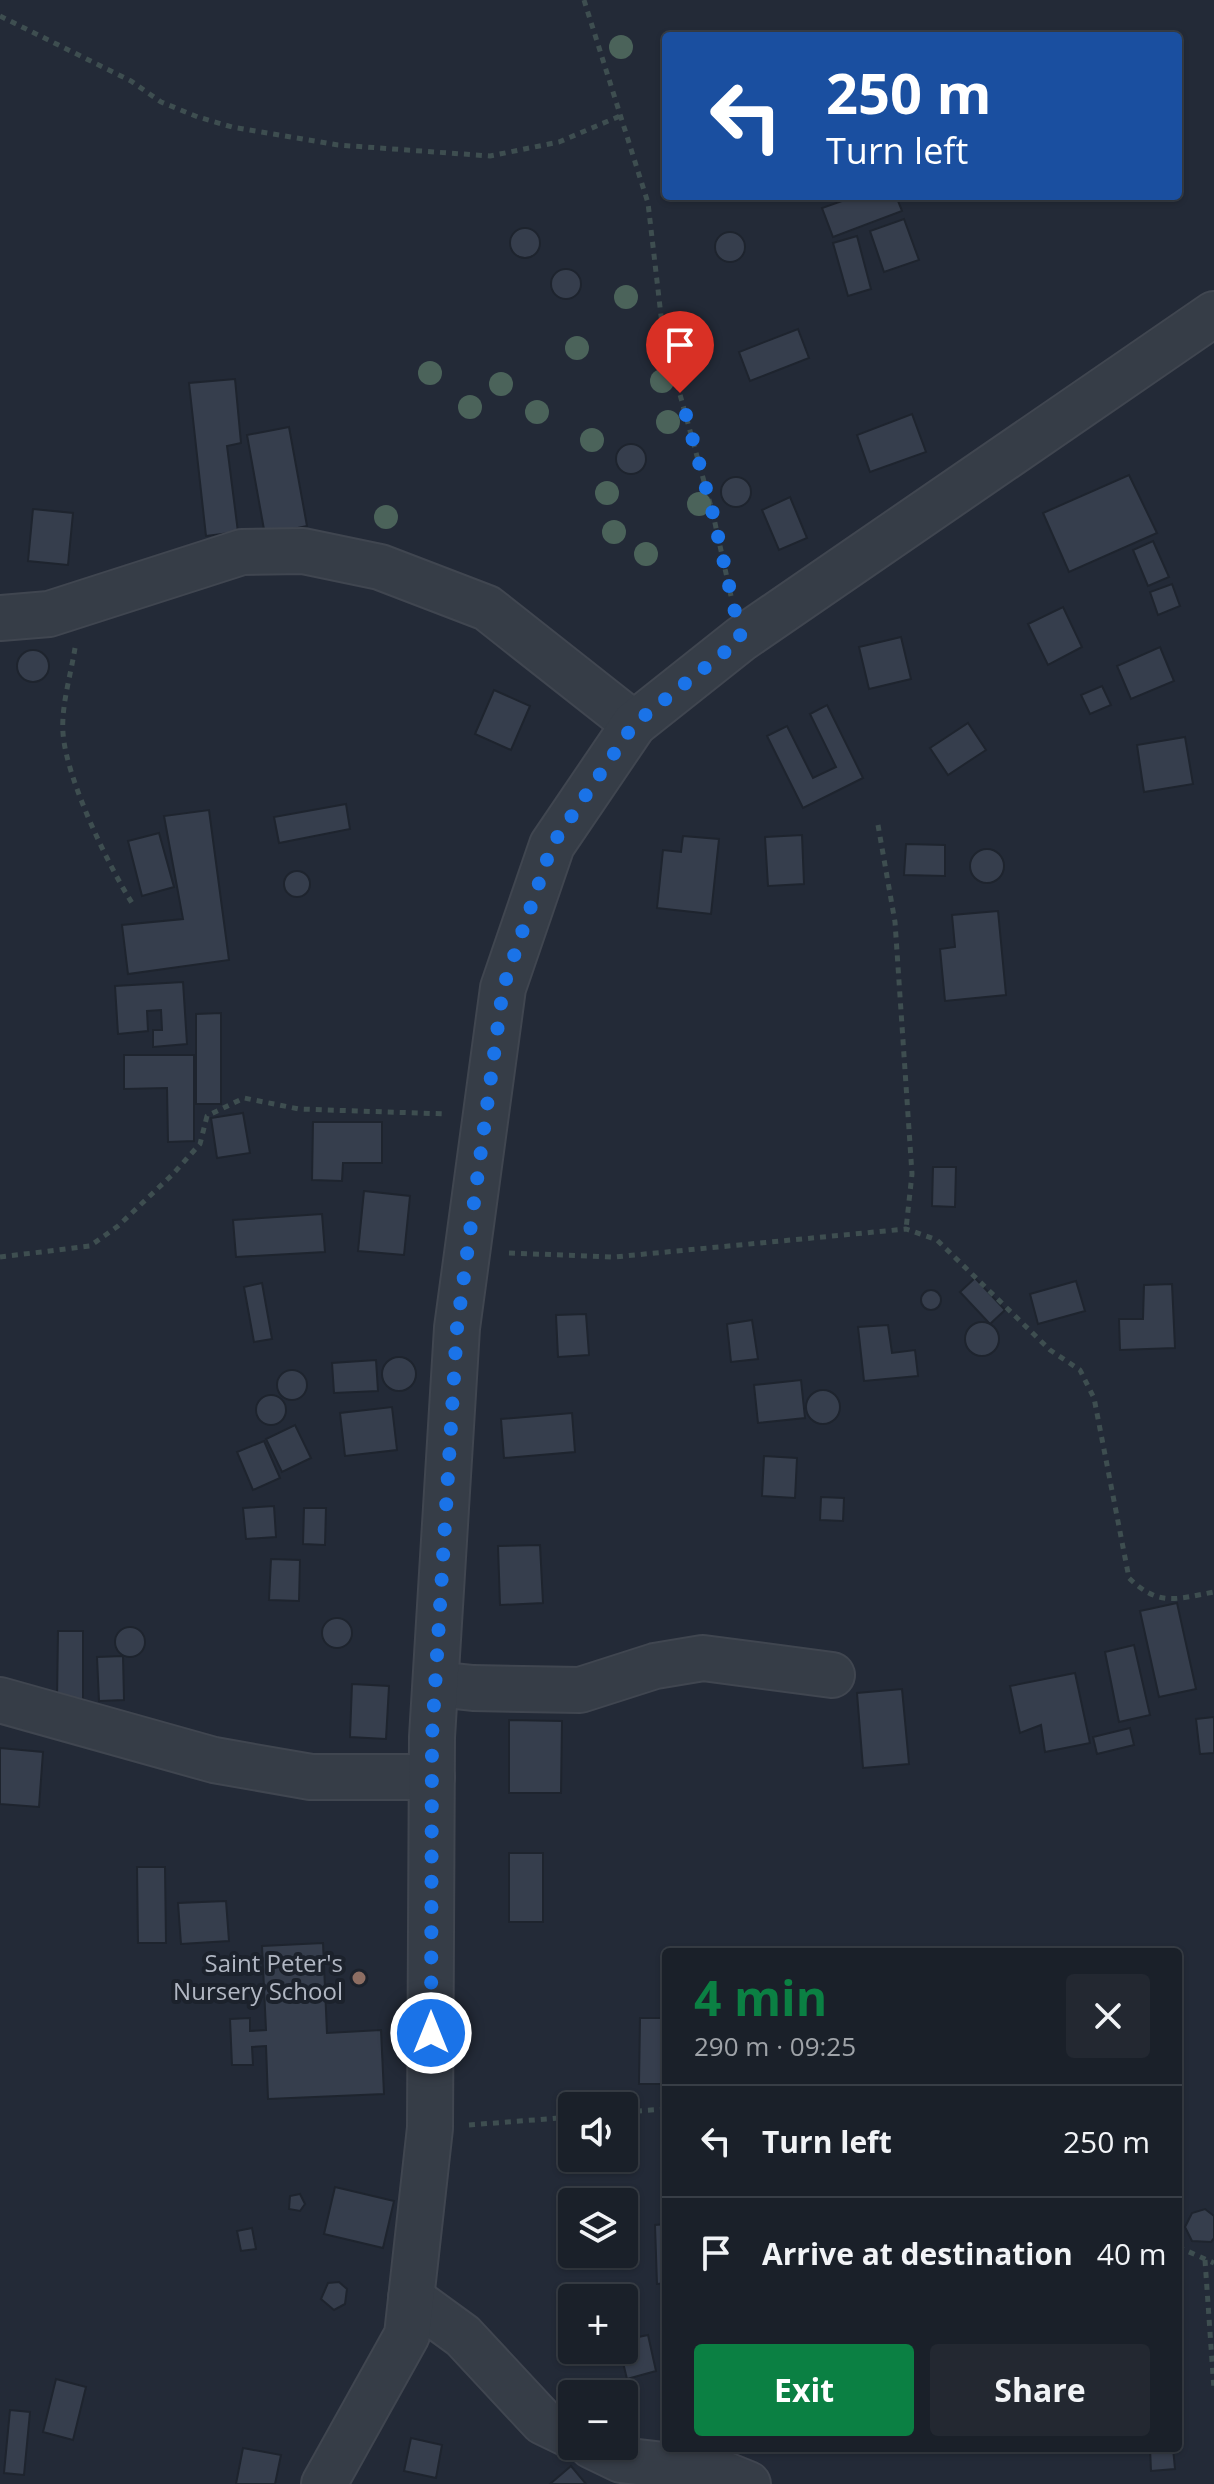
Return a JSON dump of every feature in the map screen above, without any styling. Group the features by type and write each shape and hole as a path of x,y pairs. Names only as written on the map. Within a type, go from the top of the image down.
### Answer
{"street":[{"path":"324,2484 407,2335 430,2128 432,1777 457,1328 503,988 552,845 634,724 741,639 1214,314"},
{"path":"0,618 49,614 242,552 303,551 380,567 487,608 634,724"},
{"path":"436,1684 473,1688 580,1690 655,1666 703,1658 832,1675"},
{"path":"0,1700 228,1763 311,1777 432,1777"},
{"path":"411,2298 463,2336 543,2422 558,2429"},
{"path":"621,2460 716,2471 748,2484"}],"path":[{"path":"584,0 648,203 663,333 713,514 741,639"},
{"path":"0,16 131,81 161,102 198,117 232,127 338,145 490,156 559,142 621,116"},
{"path":"81,604 63,732 76,785 120,884 132,903"},
{"path":"878,825 895,922 912,1174 906,1229"},
{"path":"0,1257 90,1246 118,1226 200,1144 207,1116 244,1098 299,1109 487,1116"},
{"path":"468,1252 614,1257 906,1229 937,1240 1050,1350 1080,1370 1094,1398 1129,1578 1145,1593 1167,1600 1214,1592"},
{"path":"638,2111 662,2109"},
{"path":"430,2128 558,2118"},
{"path":"1182,2249 1214,2263"},
{"path":"1205,2260 1214,2390"}],"building":[{"path":"845,200 898,200 902,211 833,237 822,208"},
{"path":"904,219 919,260 884,272 870,231"},
{"path":"525,228 536,232 540,243 536,254 525,258 514,254 510,243 514,232"},
{"path":"730,232 741,236 745,247 741,258 730,262 719,258 715,247 719,236"},
{"path":"857,236 871,289 848,296 833,243"},
{"path":"566,269 577,273 581,284 577,295 566,299 555,295 551,284 555,273"},
{"path":"798,329 809,358 750,381 739,352"},
{"path":"235,379 241,443 227,446 238,532 206,536 189,383"},
{"path":"912,414 926,452 870,472 857,435"},
{"path":"289,427 307,526 265,535 247,435"},
{"path":"631,444 642,448 646,459 642,470 631,474 620,470 616,459 620,448"},
{"path":"1129,475 1157,533 1069,572 1043,513"},
{"path":"736,477 747,481 751,492 747,503 736,507 725,503 721,492 725,481"},
{"path":"790,497 807,538 779,550 762,510"},
{"path":"33,509 73,513 68,565 28,561"},
{"path":"1153,541 1169,577 1148,586 1133,550"},
{"path":"1172,584 1180,606 1158,615 1150,592"},
{"path":"1063,607 1082,647 1048,665 1028,624"},
{"path":"901,637 911,679 869,689 859,647"},
{"path":"1160,647 1174,681 1131,699 1117,666"},
{"path":"33,650 45,654 49,666 45,678 33,682 21,678 17,666 21,654"},
{"path":"1102,686 1111,705 1090,714 1081,695"},
{"path":"494,690 530,706 511,750 475,734"},
{"path":"827,705 863,778 803,808 767,736 787,726 813,778 836,767 810,714"},
{"path":"968,723 986,750 948,775 930,748"},
{"path":"1185,737 1193,784 1144,792 1137,745"},
{"path":"346,804 350,829 279,843 274,817"},
{"path":"209,810 229,960 128,974 122,925 183,919 164,816"},
{"path":"159,833 174,887 142,896 128,841"},
{"path":"802,835 804,884 768,886 765,837"},
{"path":"683,836 719,839 711,914 657,908 663,850 681,852"},
{"path":"906,844 945,845 945,876 904,875"},
{"path":"987,849 999,854 1004,866 999,878 987,883 975,878 970,866 975,854"},
{"path":"297,871 306,875 310,884 306,893 297,897 288,893 284,884 288,875"},
{"path":"998,911 1006,995 945,1001 940,949 955,947 952,915"},
{"path":"183,982 187,1044 153,1047 153,1030 162,1030 161,1010 147,1011 148,1031 118,1034 115,986"},
{"path":"221,1013 221,1104 196,1104 196,1014"},
{"path":"124,1055 194,1055 194,1141 168,1142 167,1088 124,1089"},
{"path":"243,1113 250,1153 217,1158 211,1118"},
{"path":"313,1122 382,1122 382,1163 343,1163 342,1181 312,1180"},
{"path":"933,1167 956,1167 955,1207 932,1206"},
{"path":"364,1191 410,1196 404,1255 358,1251"},
{"path":"322,1214 325,1252 236,1257 233,1220"},
{"path":"975,1278 1005,1310 990,1324 960,1292"},
{"path":"1076,1281 1085,1311 1038,1324 1030,1294"},
{"path":"262,1283 272,1339 254,1342 244,1287"},
{"path":"1172,1284 1175,1348 1120,1350 1119,1319 1143,1319 1144,1285"},
{"path":"931,1290 938,1293 941,1300 938,1307 931,1310 924,1307 921,1300 924,1293"},
{"path":"586,1314 589,1355 558,1357 556,1315"},
{"path":"752,1320 758,1359 731,1362 727,1324"},
{"path":"982,1322 994,1327 999,1339 994,1351 982,1356 970,1351 965,1339 970,1327"},
{"path":"888,1325 892,1353 915,1350 918,1376 864,1381 858,1327"},
{"path":"399,1357 411,1362 416,1374 411,1386 399,1391 387,1386 382,1374 387,1362"},
{"path":"376,1360 378,1391 334,1393 332,1363"},
{"path":"292,1370 303,1374 307,1385 303,1396 292,1400 281,1396 277,1385 281,1374"},
{"path":"801,1380 805,1418 758,1423 754,1385"},
{"path":"823,1390 835,1395 840,1407 835,1419 823,1424 811,1419 806,1407 811,1395"},
{"path":"271,1395 282,1399 286,1410 282,1421 271,1425 260,1421 256,1410 260,1399"},
{"path":"392,1407 397,1450 345,1456 340,1413"},
{"path":"572,1413 575,1452 504,1458 501,1419"},
{"path":"295,1425 311,1458 282,1472 266,1439"},
{"path":"264,1441 280,1478 253,1490 237,1452"},
{"path":"764,1456 797,1458 795,1498 762,1496"},
{"path":"821,1497 844,1498 843,1521 820,1520"},
{"path":"274,1506 276,1537 246,1539 243,1508"},
{"path":"304,1508 326,1508 325,1545 303,1544"},
{"path":"540,1545 543,1603 500,1605 498,1546"},
{"path":"271,1559 300,1560 299,1601 269,1600"},
{"path":"1177,1603 1196,1689 1159,1697 1140,1611"},
{"path":"337,1618 348,1622 352,1633 348,1644 337,1648 326,1644 322,1633 326,1622"},
{"path":"130,1627 141,1631 145,1642 141,1653 130,1657 119,1653 115,1642 119,1631"},
{"path":"58,1631 83,1631 83,1701 57,1701"},
{"path":"1134,1645 1150,1715 1119,1722 1105,1652"},
{"path":"123,1656 124,1700 99,1701 97,1657"},
{"path":"1075,1673 1090,1743 1045,1752 1041,1725 1020,1733 1010,1686"},
{"path":"352,1684 389,1686 386,1739 350,1737"},
{"path":"902,1689 909,1764 863,1768 857,1693"},
{"path":"1214,1717 1214,1753 1200,1754 1196,1719"},
{"path":"509,1720 562,1721 561,1793 509,1793"},
{"path":"1130,1728 1134,1745 1097,1754 1093,1737"},
{"path":"0,1748 43,1752 39,1807 0,1804"},
{"path":"509,1853 543,1853 543,1922 509,1922"},
{"path":"137,1867 165,1867 166,1943 138,1943"},
{"path":"226,1901 229,1941 181,1944 178,1903"},
{"path":"323,1943 327,2033 381,2030 384,2094 268,2099 266,2046 252,2047 253,2065 232,2065 230,2019 250,2018 250,2031 266,2030 262,1946"},
{"path":"640,2018 662,2018 662,2084 639,2084"},
{"path":"335,2187 394,2201 383,2248 324,2234"},
{"path":"300,2194 305,2204 300,2211 289,2209 290,2196"},
{"path":"1205,2209 1214,2216 1214,2238 1211,2242 1192,2241 1185,2227 1192,2213"},
{"path":"662,2224 662,2283 657,2284 655,2225"},
{"path":"252,2228 256,2249 241,2251 237,2231"},
{"path":"339,2282 347,2289 345,2304 334,2310 321,2299 328,2283"},
{"path":"648,2335 656,2371 627,2379 623,2364 638,2364 638,2337"},
{"path":"56,2379 86,2387 73,2440 43,2432"},
{"path":"10,2410 30,2412 24,2475 4,2473"},
{"path":"411,2438 442,2445 436,2478 404,2471"},
{"path":"243,2448 281,2455 275,2484 236,2484"},
{"path":"1150,2452 1173,2452 1175,2469 1151,2471"},
{"path":"571,2466 586,2484 550,2484"}],"place":[{"name":"Saint Peter's Nursery School","path":"359,1978"}],"route":[{"path":"431,2033 432,1737 457,1328 503,988 552,845 634,724 741,639 713,514 680,393"}]}
